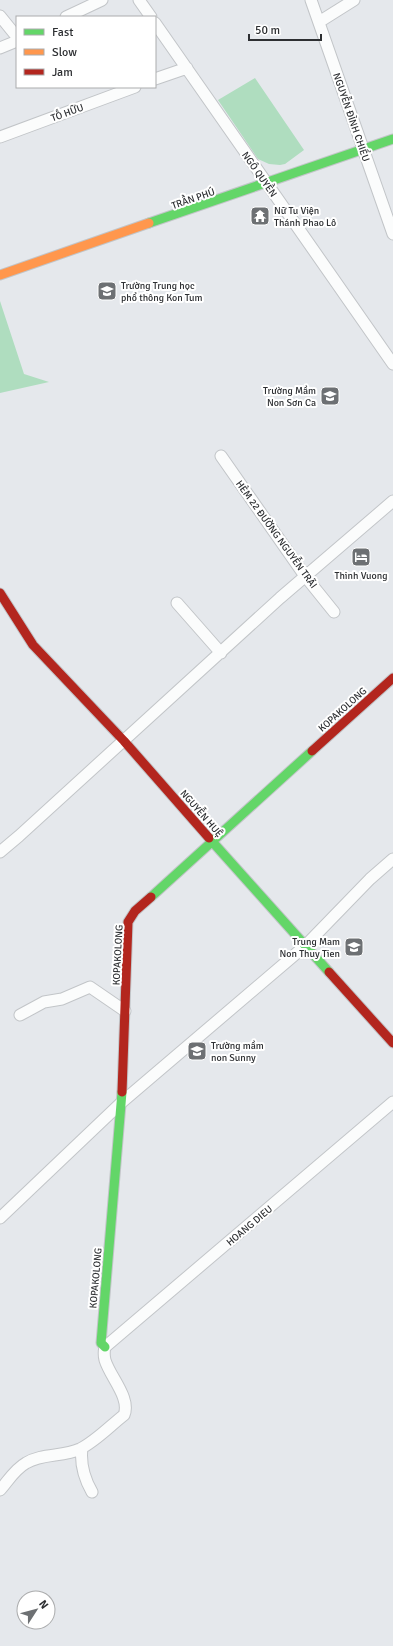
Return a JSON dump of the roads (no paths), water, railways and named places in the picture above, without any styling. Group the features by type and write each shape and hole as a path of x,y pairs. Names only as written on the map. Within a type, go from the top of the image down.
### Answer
{"street":[{"path":"68,16 102,0"},
{"path":"139,0 150,16"},
{"name":"NGUYỄN ĐÌNH CHIỂU","path":"311,0 393,234"},
{"path":"319,22 354,0"},
{"path":"0,16 16,36"},
{"name":"NGÔ QUYỀN","path":"156,24 393,364"},
{"path":"0,48 16,41"},
{"path":"156,80 187,68"},
{"name":"TỐ HỮU","path":"0,137 132,88"},
{"name":"TRẦN PHÚ","path":"0,275 393,140"},
{"name":"HẺM 22 ĐƯỜNG NGUYỄN TRÃI","path":"221,456 305,576 334,612"},
{"path":"0,852 305,576 393,501"},
{"name":"NGUYỄN HUỆ","path":"0,593 33,645 124,741 212,842 393,1043"},
{"path":"177,602 221,653"},
{"name":"KOPAKOLONG","path":"105,1348 101,1343 122,1102 128,922 135,911 393,678"},
{"path":"0,1218 122,1102 305,946 370,879 393,859"},
{"path":"20,1015 44,1002 62,998 90,987 125,1011"},
{"name":"HOANG DIEU","path":"105,1348 393,1102"},
{"path":"0,1490 20,1467 27,1462 82,1448 124,1415 127,1408 104,1359 105,1348"},
{"path":"82,1448 82,1467 87,1484 92,1492"}],"place":[{"name":"Nữ Tu Viện Thánh Phao Lô","path":"260,216"},
{"name":"Trường Trung học phổ thông Kon Tum","path":"107,291"},
{"name":"Trường Mầm Non Sơn Ca","path":"330,396"},
{"name":"Thinh Vuong","path":"361,557"},
{"name":"Trung Mam Non Thuy Tien","path":"354,947"},
{"name":"Trường mầm non Sunny","path":"197,1051"}]}
